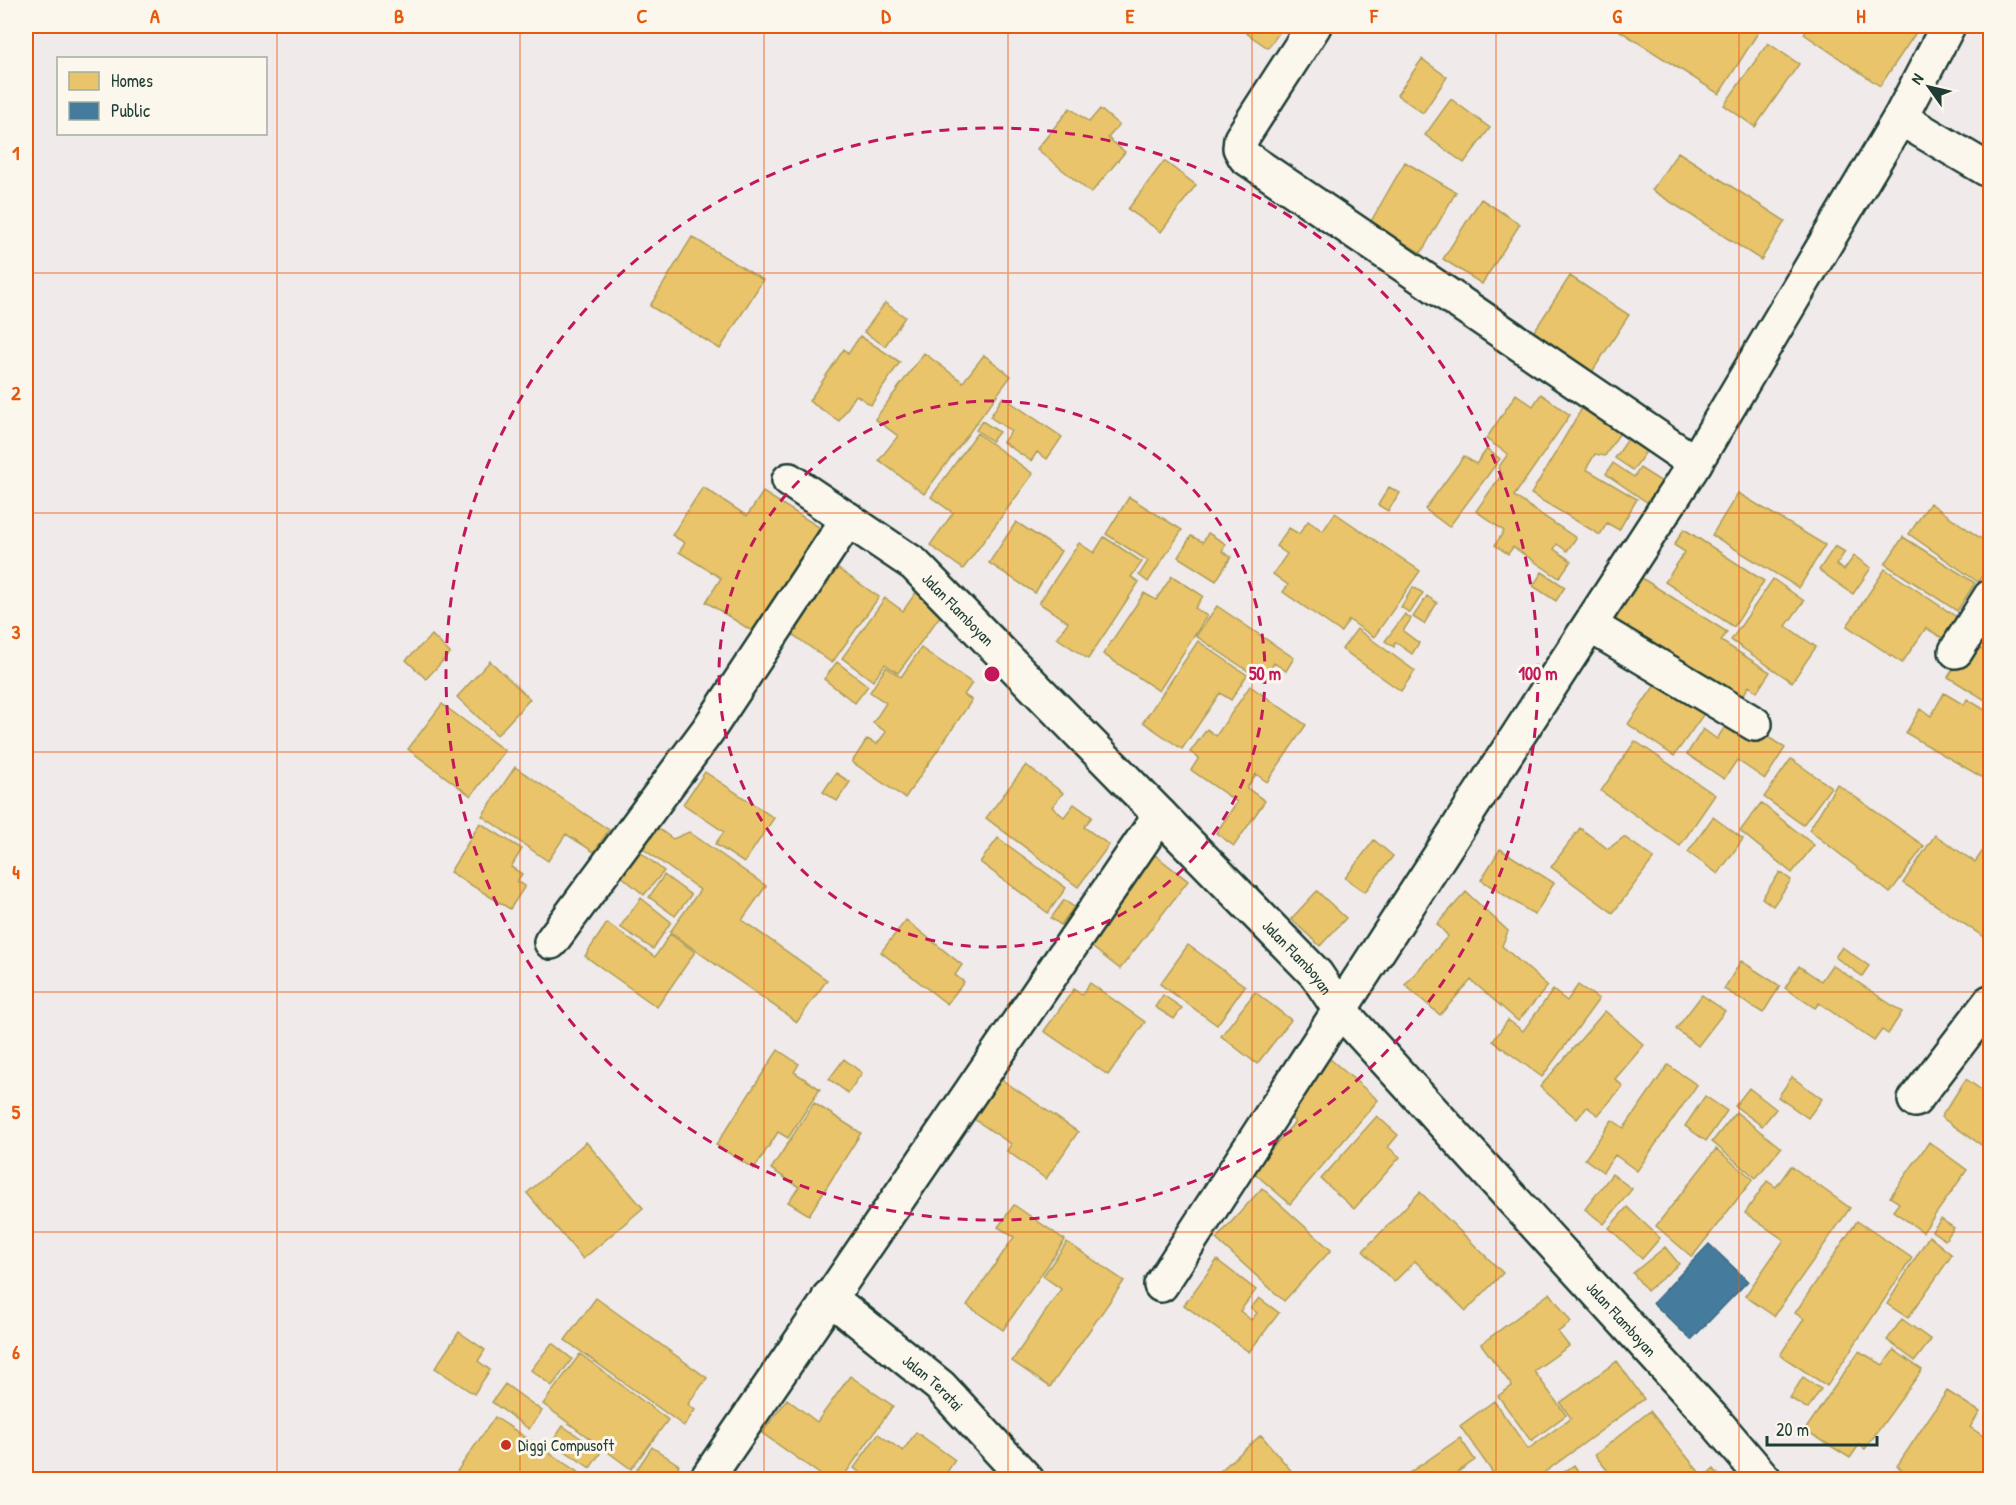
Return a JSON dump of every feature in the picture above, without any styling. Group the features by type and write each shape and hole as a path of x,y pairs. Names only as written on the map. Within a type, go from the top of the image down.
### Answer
{"street":[{"path":"1314,26 1241,139 1240,148 1245,157 1695,463"},
{"path":"1161,1285 1695,463 1900,118 1948,26"},
{"path":"1900,118 1990,171"},
{"name":"Jalan Flamboyan","path":"789,480 914,564 1316,974 1340,1010 1765,1479"},
{"path":"550,942 708,730 848,519"},
{"path":"1956,651 1990,597"},
{"path":"1591,626 1755,724"},
{"path":"705,1479 1160,815"},
{"path":"1915,1100 1990,1002"},
{"name":"Jalan Teratai","path":"829,1297 940,1386 1027,1479"}],"building: Homes":[{"path":"1236,26 1284,26 1268,48"},
{"path":"1623,26 1757,26 1761,28 1719,94 1620,31"},
{"path":"1809,26 1903,26 1915,34 1880,86 1804,34"},
{"path":"1768,43 1799,64 1755,127 1724,105"},
{"path":"1422,59 1447,77 1423,113 1397,95"},
{"path":"1451,99 1490,128 1464,163 1425,135"},
{"path":"1070,108 1089,122 1100,109 1119,125 1108,138 1125,152 1091,193 1037,149"},
{"path":"1678,152 1785,221 1761,260 1652,190"},
{"path":"1164,161 1196,185 1161,232 1128,209"},
{"path":"1405,162 1456,192 1421,253 1370,223"},
{"path":"1481,199 1520,224 1482,284 1443,259"},
{"path":"692,237 763,280 720,349 650,306"},
{"path":"1570,276 1629,315 1592,372 1533,333"},
{"path":"885,303 905,317 885,346 864,332"},
{"path":"860,336 900,362 871,405 856,395 839,421 809,401 844,349 848,354"},
{"path":"924,353 963,382 984,355 1011,376 924,494 879,460 898,436 875,419"},
{"path":"1516,394 1533,406 1541,394 1570,415 1514,496 1576,538 1567,551 1557,544 1554,549 1571,561 1559,578 1513,547 1508,554 1495,545 1504,531 1476,511 1502,474 1498,468 1508,454 1486,439"},
{"path":"1003,397 1062,437 1047,459 1037,452 1031,461 1003,442 1011,431 990,417"},
{"path":"1582,408 1621,431 1605,456 1595,454 1586,469 1637,499 1619,530 1607,523 1600,535 1531,494"},
{"path":"982,421 999,432 992,441 976,430"},
{"path":"1635,429 1653,442 1633,470 1615,458"},
{"path":"977,433 1033,474 963,569 930,545 953,513 931,497"},
{"path":"1487,449 1500,459 1449,527 1425,509 1464,456 1476,464"},
{"path":"1613,463 1634,477 1640,468 1662,482 1648,503 1606,474"},
{"path":"703,487 747,516 763,492 822,529 755,633 706,602 721,578 679,552 685,543 672,535"},
{"path":"1389,487 1400,493 1388,511 1378,505"},
{"path":"1738,493 1825,545 1799,588 1712,535"},
{"path":"1129,497 1182,530 1148,582 1139,575 1148,561 1106,534"},
{"path":"1930,503 1990,545 1990,564 1978,582 1909,534"},
{"path":"1335,513 1420,571 1374,637 1349,620 1341,632 1283,592 1288,585 1273,574 1287,554 1276,546 1289,528 1299,534 1308,521 1323,531"},
{"path":"1016,522 1061,551 1035,593 989,563"},
{"path":"1684,529 1764,581 1734,627 1665,582 1685,552 1674,545"},
{"path":"1208,533 1226,544 1222,551 1231,557 1216,581 1178,557 1191,536 1203,542"},
{"path":"1104,537 1142,562 1131,577 1139,582 1088,659 1057,638 1068,622 1039,603 1079,543 1094,553"},
{"path":"1903,537 1975,583 1957,611 1885,564"},
{"path":"1835,546 1845,552 1836,565 1844,570 1854,556 1871,568 1853,594 1819,570"},
{"path":"837,568 879,597 832,663 784,628 813,588 820,593"},
{"path":"1885,569 1958,618 1944,639 1926,628 1902,663 1847,626"},
{"path":"1542,572 1565,587 1556,601 1533,586"},
{"path":"1172,576 1203,596 1195,608 1207,616 1159,691 1103,654 1144,593 1156,600"},
{"path":"1640,577 1727,632 1721,641 1770,672 1757,692 1749,686 1739,702 1612,622"},
{"path":"1773,579 1804,601 1786,626 1816,647 1792,682 1731,640"},
{"path":"1413,587 1423,593 1410,613 1401,607"},
{"path":"919,588 946,608 898,673 885,664 873,681 842,658 885,598 903,611"},
{"path":"1427,596 1437,603 1424,624 1413,617"},
{"path":"1217,606 1294,658 1286,671 1274,663 1263,681 1196,636"},
{"path":"1405,614 1411,619 1403,631 1419,643 1412,654 1395,642 1394,647 1385,641"},
{"path":"1357,629 1415,671 1401,691 1342,649"},
{"path":"432,635 450,653 426,679 406,660"},
{"path":"1198,641 1247,675 1231,700 1220,693 1182,749 1143,722"},
{"path":"1971,642 1990,655 1990,703 1948,677"},
{"path":"921,648 972,683 964,695 972,700 905,798 852,762 867,739 877,744 886,732 873,723 886,703 870,692 886,667 901,677"},
{"path":"490,661 530,699 497,735 457,697"},
{"path":"837,662 868,686 855,703 824,679"},
{"path":"1662,675 1708,708 1674,756 1628,724"},
{"path":"1250,686 1306,725 1267,782 1256,774 1247,788 1265,801 1234,846 1216,833 1237,802 1191,770 1199,758 1190,752 1207,729 1216,736"},
{"path":"1944,693 1964,705 1967,699 1990,713 1990,782 1906,733 1920,709 1931,716"},
{"path":"442,704 505,751 471,796 408,749"},
{"path":"1733,714 1785,748 1765,779 1737,760 1724,779 1687,754 1703,729 1717,739"},
{"path":"1635,741 1715,795 1680,846 1601,791"},
{"path":"1791,759 1831,787 1803,825 1764,797"},
{"path":"1026,765 1063,793 1052,807 1064,817 1074,804 1092,817 1084,827 1109,845 1078,887 986,818"},
{"path":"515,767 609,830 594,852 566,834 548,861 482,816"},
{"path":"705,772 774,818 744,863 715,844 724,832 683,804"},
{"path":"836,773 850,782 837,801 823,792"},
{"path":"1837,784 1924,846 1890,893 1809,830"},
{"path":"1761,803 1814,845 1792,873 1740,831"},
{"path":"1713,817 1743,839 1718,874 1688,852"},
{"path":"480,823 522,849 511,867 522,874 517,881 525,886 510,909 450,872"},
{"path":"656,827 673,839 689,832 766,886 742,920 827,980 797,1022 670,932 700,890 642,848"},
{"path":"1580,828 1608,849 1624,837 1654,858 1613,913 1551,867"},
{"path":"1935,835 1975,862 1987,845 1990,847 1990,941 1903,883"},
{"path":"998,838 1066,888 1048,913 980,862"},
{"path":"1374,840 1393,856 1365,892 1345,878"},
{"path":"633,846 664,871 644,895 614,870"},
{"path":"1500,849 1554,883 1535,915 1481,880"},
{"path":"1155,855 1188,881 1120,969 1087,943"},
{"path":"1780,872 1791,880 1773,906 1762,898"},
{"path":"664,875 691,895 675,916 649,897"},
{"path":"1317,891 1346,918 1320,946 1291,919"},
{"path":"1466,892 1508,931 1502,946 1548,986 1518,1021 1471,980 1440,1015 1405,985 1448,936 1437,924"},
{"path":"641,898 671,922 653,949 620,927"},
{"path":"1064,900 1074,907 1061,925 1051,918"},
{"path":"906,920 962,965 955,975 964,982 947,1004 881,952"},
{"path":"607,923 655,957 670,934 695,952 657,1007 585,956"},
{"path":"1188,945 1245,986 1217,1025 1160,984"},
{"path":"1842,947 1869,966 1862,976 1835,957"},
{"path":"1741,961 1780,986 1763,1013 1724,989"},
{"path":"1832,965 1902,1012 1888,1034 1882,1030 1874,1041 1819,1003 1815,1008 1785,988 1799,966 1821,981"},
{"path":"1090,983 1145,1022 1108,1075 1044,1031 1074,989 1082,995"},
{"path":"1578,985 1599,999 1542,1077 1493,1041 1508,1020 1523,1031 1553,990 1567,1001"},
{"path":"1255,992 1291,1020 1257,1064 1221,1036"},
{"path":"1163,995 1182,1008 1174,1019 1155,1007"},
{"path":"1702,995 1725,1011 1698,1046 1676,1029"},
{"path":"1605,1011 1644,1045 1615,1079 1623,1086 1598,1115 1587,1107 1577,1119 1540,1087"},
{"path":"778,1050 799,1064 794,1072 820,1089 788,1138 778,1132 754,1169 716,1145"},
{"path":"1329,1058 1378,1100 1290,1204 1252,1171 1295,1122 1283,1112"},
{"path":"844,1059 862,1073 848,1093 829,1079"},
{"path":"1668,1065 1697,1085 1637,1171 1615,1155 1603,1172 1585,1159 1612,1120 1624,1128"},
{"path":"998,1077 1078,1132 1046,1179 1007,1151 1011,1144 971,1117"},
{"path":"1792,1077 1822,1099 1808,1118 1778,1097"},
{"path":"1966,1079 1990,1096 1990,1151 1941,1117"},
{"path":"1749,1088 1776,1109 1762,1126 1735,1106"},
{"path":"1705,1096 1727,1111 1706,1141 1685,1126"},
{"path":"814,1103 861,1133 809,1215 788,1202 799,1187 771,1169"},
{"path":"1736,1112 1781,1148 1756,1178 1712,1142"},
{"path":"1377,1116 1398,1135 1388,1147 1400,1157 1354,1209 1321,1179"},
{"path":"586,1142 643,1208 583,1259 527,1193"},
{"path":"1929,1142 1967,1170 1923,1232 1893,1211 1899,1203 1890,1197"},
{"path":"1716,1149 1753,1179 1692,1257 1656,1226"},
{"path":"1791,1166 1850,1208 1774,1316 1745,1296 1784,1240 1745,1213 1767,1181 1776,1187"},
{"path":"1612,1174 1632,1189 1604,1224 1585,1209"},
{"path":"1262,1188 1331,1250 1284,1301 1216,1239"},
{"path":"1420,1192 1503,1273 1466,1311 1415,1261 1394,1282 1363,1251"},
{"path":"1014,1205 1065,1240 1003,1330 967,1305 1014,1237 998,1227"},
{"path":"1627,1207 1660,1238 1642,1259 1609,1228"},
{"path":"1941,1219 1954,1228 1945,1240 1932,1231"},
{"path":"1857,1221 1912,1258 1827,1386 1780,1355 1804,1319 1795,1313"},
{"path":"1929,1236 1952,1255 1908,1318 1887,1304"},
{"path":"1067,1242 1124,1281 1050,1387 1012,1361 1061,1289 1043,1276"},
{"path":"1665,1247 1679,1264 1647,1291 1633,1273"},
{"path":"1217,1260 1256,1290 1240,1311 1251,1320 1257,1313 1251,1308 1259,1298 1279,1313 1249,1352 1184,1305"},
{"path":"1550,1293 1571,1322 1558,1332 1569,1346 1534,1371 1566,1415 1531,1441 1498,1396 1512,1386 1481,1344"},
{"path":"596,1298 707,1378 688,1404 695,1410 684,1426 565,1340"},
{"path":"1902,1319 1931,1340 1915,1361 1887,1340"},
{"path":"459,1332 485,1350 478,1361 490,1370 474,1394 435,1368"},
{"path":"552,1343 572,1359 552,1386 531,1370"},
{"path":"1894,1350 1922,1370 1865,1449 1859,1445 1850,1458 1805,1430 1859,1351 1883,1365"},
{"path":"580,1354 668,1420 631,1469 543,1404"},
{"path":"1617,1361 1644,1399 1534,1480 1498,1480 1460,1426 1494,1401 1528,1449 1571,1418 1560,1403"},
{"path":"850,1376 893,1406 841,1480 828,1480 762,1433 787,1399 817,1422"},
{"path":"1803,1377 1821,1389 1808,1409 1790,1398"},
{"path":"505,1384 542,1411 529,1429 492,1402"},
{"path":"1947,1391 1980,1412 1970,1427 1990,1441 1990,1480 1918,1480 1897,1466"},
{"path":"1650,1411 1699,1472 1689,1480 1615,1480 1595,1455"},
{"name":"Diggi Compusoft","path":"495,1417 579,1473 574,1480 457,1480 453,1477"},
{"path":"563,1426 601,1452 590,1468 552,1442"},
{"path":"916,1432 955,1460 942,1480 870,1480 854,1468 878,1434 903,1451"},
{"path":"1261,1435 1299,1480 1210,1480"},
{"path":"1460,1438 1475,1460 1446,1480 1413,1480 1409,1473"},
{"path":"652,1447 679,1465 669,1480 652,1480 637,1469"},
{"path":"1574,1465 1584,1480 1553,1480"},
{"path":"1714,1469 1722,1480 1701,1480"}],"building: Public":[{"path":"1709,1244 1748,1281 1691,1340 1653,1303"}],"place":[{"name":"Diggi Compusoft","path":"506,1445"}]}
